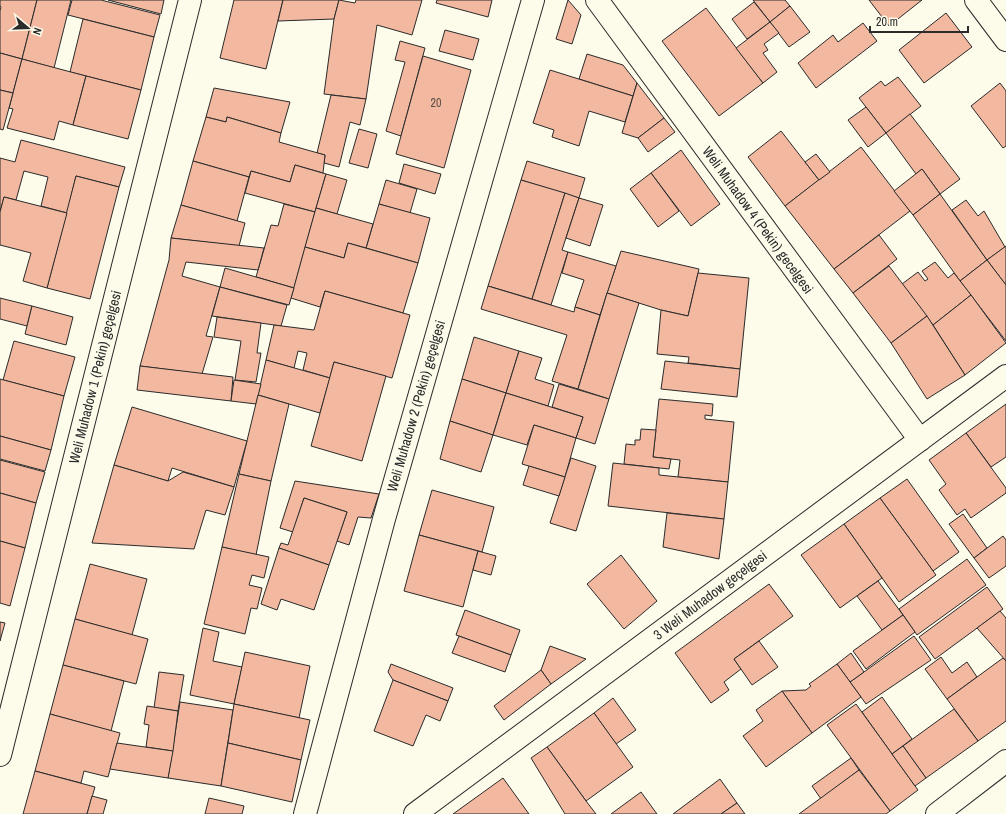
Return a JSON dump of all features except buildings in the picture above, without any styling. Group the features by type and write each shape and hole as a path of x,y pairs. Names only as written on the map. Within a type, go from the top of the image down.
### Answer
{"street":[{"name":"Weli Muhadow 1 (Pekin) geçelgesi","path":"0,755 190,0"},
{"name":"Weli Muhadow 2 (Pekin) geçelgesi","path":"305,814 318,760 384,519 533,0"},
{"name":"Weli Muhadow 4 (Pekin) gecelgesi","path":"598,0 920,440"},
{"path":"976,0 1006,40"},
{"name":"3 Weli Muhadow geçelgesi","path":"415,814 1006,376"},
{"path":"936,814 1006,761"}]}
